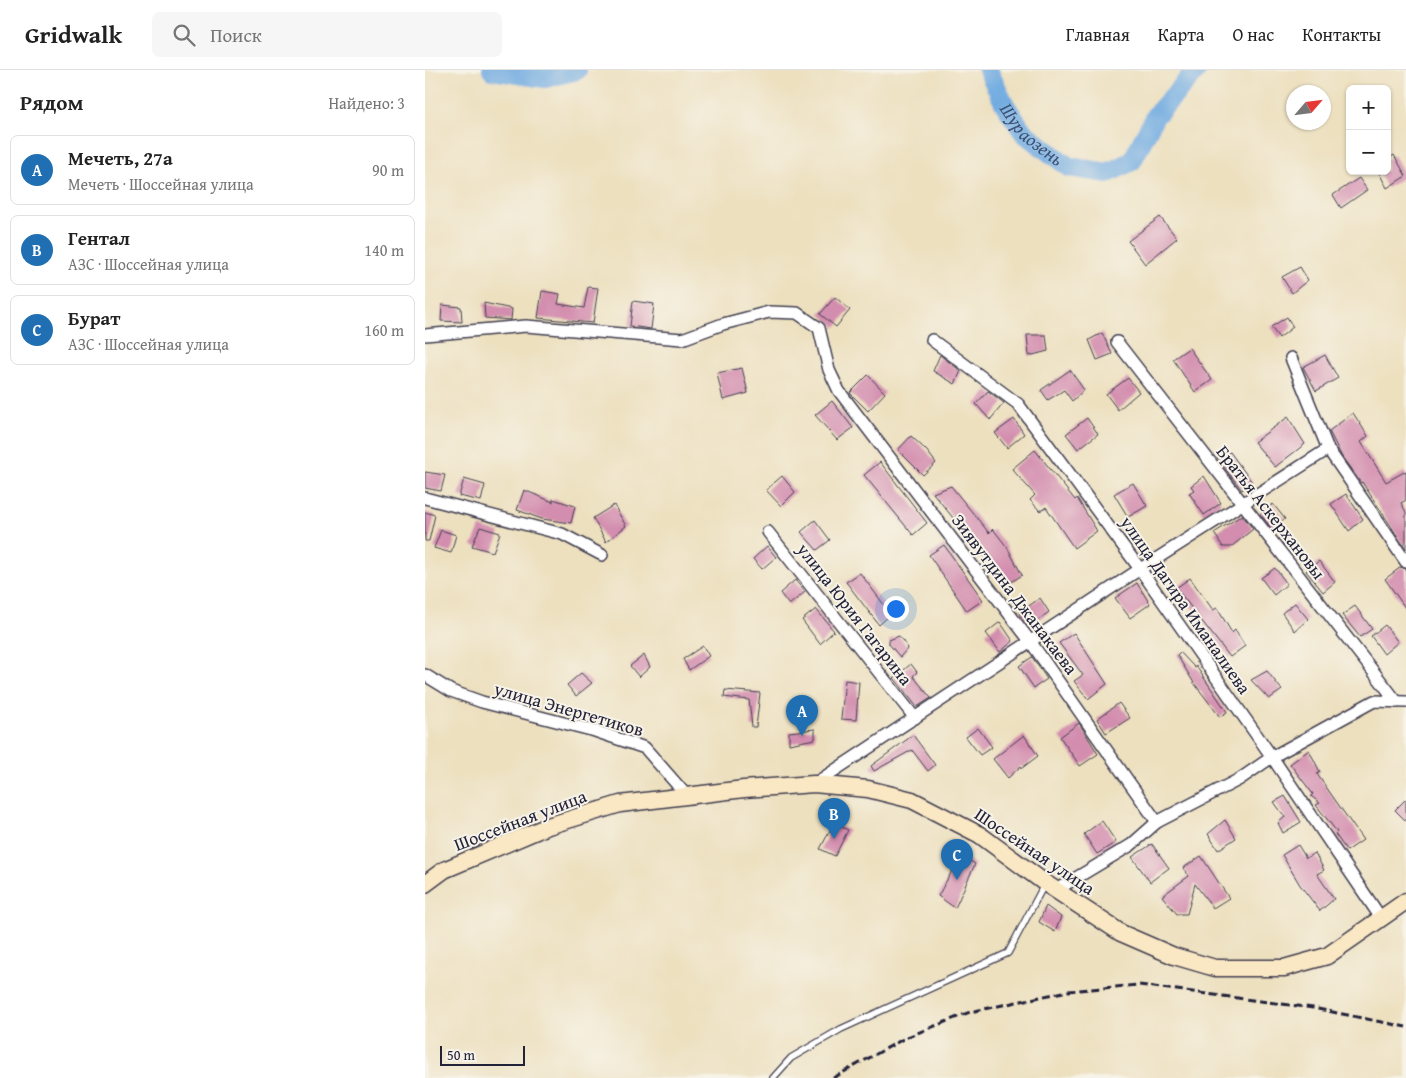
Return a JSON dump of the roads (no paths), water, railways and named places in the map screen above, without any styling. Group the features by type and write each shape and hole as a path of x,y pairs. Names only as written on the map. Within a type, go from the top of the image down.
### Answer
{"main road":[{"name":"Шоссейная улица","path":"425,884 444,870 557,823 620,804 744,788 814,784 868,789 912,800 980,836 1051,887 1121,933 1174,956 1215,968 1284,968 1327,956 1406,901"},
{"path":"425,875 444,870"}],"street":[{"name":"Зиявутдина Джанакаева","path":"425,335 526,326 682,339 769,312 797,313 819,328 829,370 839,391 1030,641 1157,822"},
{"name":"улица Дагира Иманалиева","path":"932,340 1018,404 1140,569 1272,757 1381,918"},
{"name":"Братья Аскерхановы","path":"1117,342 1242,503 1401,702"},
{"path":"1291,358 1328,449 1406,562"},
{"path":"814,784 1140,569 1328,449"},
{"path":"425,498 562,534 602,555"},
{"name":"улица Юрия Гагарина","path":"768,532 915,718"},
{"name":"улица Энергетиков","path":"425,675 451,691 482,702 595,731 645,748 687,796"},
{"path":"1051,887 1131,846 1157,822 1240,778 1272,757 1374,701 1401,702"}],"lane":[{"path":"773,1078 791,1058 841,1029 1008,953 1051,887"}],"waterway":[{"name":"Шураозень","path":"492,70 545,78 577,70"},
{"name":"Шураозень","path":"988,70 1005,105 1024,133 1069,167 1108,173 1132,161 1155,116 1197,70"}],"railway":[{"path":"833,1078 905,1038 970,1012 1068,991 1139,985 1313,1008 1406,1027"}],"place":[{"name":"Мечеть, 27а","path":"802,736"},
{"name":"Гентал","path":"834,839"},
{"name":"Бурат","path":"957,880"}]}
